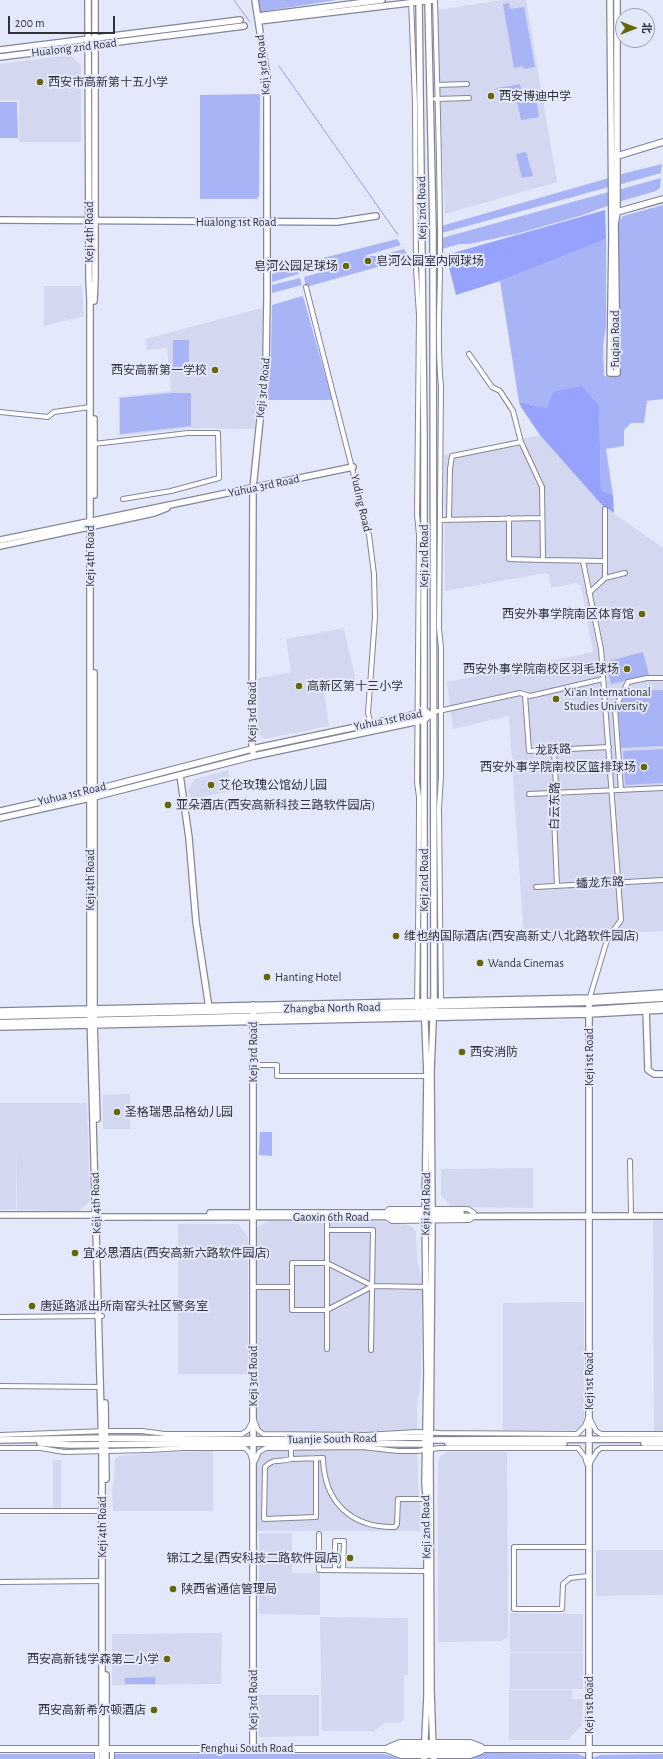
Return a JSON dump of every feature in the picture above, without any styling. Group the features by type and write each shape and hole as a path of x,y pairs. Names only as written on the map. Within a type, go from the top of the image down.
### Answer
{"main road":[{"name":"Zhangba North Road","path":"427,1010 441,1003 663,998"},
{"name":"Zhangba North Road","path":"0,1023 92,1023 253,1013 427,1010 589,1012 646,1009 663,1005"},
{"name":"Zhangba North Road","path":"0,1016 92,1011 209,1008 253,1013"},
{"name":"Fenghui South Road","path":"0,1748 385,1749 429,1752 486,1749 663,1749"}],"street":[{"name":"Keji 4th Road","path":"88,0 88,196 92,524 92,1023 104,1431 104,1749 102,1759"},
{"name":"Keji 4th Road","path":"92,524 94,444 95,0"},
{"name":"Keji 3rd Road","path":"254,756 252,749 253,488 267,351 267,77 256,0"},
{"path":"258,19 382,0"},
{"path":"258,19 431,0"},
{"name":"Keji 2nd Road","path":"431,0 438,99 441,276 438,304 439,365 441,386 439,628 441,648 441,777 439,808 441,1003"},
{"name":"Keji 2nd Road","path":"429,1752 428,1441 429,1286 432,1215 431,1078 427,1010 434,712 431,0"},
{"name":"Fuqian Road","path":"610,0 610,158 612,261 610,373 617,373 615,224 617,212 617,0"},
{"name":"Keji 2nd Road","path":"411,1 419,365 417,387 417,515 419,535 417,714 419,921 417,946 427,1010"},
{"name":"Keji 2nd Road","path":"419,1 424,435 424,720 427,1010 425,1215 429,1286"},
{"name":"Hualong 2nd Road","path":"0,50 240,20"},
{"path":"88,21 95,21"},
{"name":"Hualong 2nd Road","path":"0,57 244,26"},
{"path":"88,63 95,63"},
{"path":"437,85 467,84"},
{"path":"431,99 469,98"},
{"path":"610,158 663,142"},
{"path":"88,196 95,196"},
{"path":"617,212 663,199"},
{"name":"Hualong 1st Road","path":"0,220 89,222 337,222 376,216"},
{"name":"Hualong 1st Road","path":"0,224 89,222"},
{"path":"89,240 95,240"},
{"name":"Yuding Road","path":"306,287 367,523 374,574 376,617 368,713 371,724"},
{"path":"469,354 492,387 500,391 513,411 520,442 542,487 543,560"},
{"path":"0,412 48,417 54,412 90,407"},
{"path":"94,444 188,432 218,433 219,478 171,491 123,499"},
{"path":"449,520 450,469 452,456 520,442"},
{"name":"Yuhua 3rd Road","path":"0,540 154,513 174,505 353,467"},
{"path":"605,578 606,509"},
{"path":"509,518 509,559 605,561"},
{"path":"440,520 542,518"},
{"name":"Yuhua 3rd Road","path":"0,546 92,524"},
{"path":"583,561 601,649 621,920 607,940 590,1000 663,993"},
{"path":"589,593 605,578 625,573"},
{"path":"434,712 520,694 530,696 603,678"},
{"path":"621,790 615,708 628,682 647,678 663,678"},
{"name":"龙跃路","path":"525,695 529,751 609,747"},
{"name":"Yuhua 1st Road","path":"0,811 92,790 252,749 424,712 434,712"},
{"name":"Yuhua 1st Road","path":"0,818 92,798 254,756 417,722 424,720 434,712"},
{"name":"白云东路","path":"554,750 556,787 552,793 557,886"},
{"path":"180,775 189,838 196,922 209,1008"},
{"path":"529,794 663,788"},
{"name":"蟠龙东路","path":"536,887 663,880"},
{"name":"Keji 1st Road","path":"589,1759 588,1547 590,1000"},
{"path":"663,1010 646,1009 648,1070 654,1074 663,1074"},
{"path":"253,1013 427,1010"},
{"path":"0,1011 92,1011"},
{"name":"Keji 3rd Road","path":"253,1013 253,1748"},
{"path":"0,1027 92,1023"},
{"path":"253,1065 277,1065 277,1076 427,1076"},
{"path":"630,1161 631,1213"},
{"name":"Gaoxin 6th Road","path":"589,1215 663,1213"},
{"name":"Gaoxin 6th Road","path":"0,1215 663,1216"},
{"path":"327,1215 327,1349"},
{"path":"327,1230 373,1230 371,1350"},
{"path":"373,1286 327,1310 292,1310 292,1263 327,1263 373,1286 429,1286"},
{"path":"252,1287 292,1286"},
{"name":"Keji 4th Road","path":"101,1316 101,1386 104,1431"},
{"path":"0,1317 101,1316"},
{"path":"0,1386 101,1386"},
{"path":"589,1415 596,1431 602,1434 663,1434"},
{"path":"428,1441 577,1434 585,1426 589,1415"},
{"path":"0,1435 104,1431 165,1434 242,1434 248,1430 253,1418"},
{"name":"Tuanjie South Road","path":"253,1418 258,1430 263,1434 365,1435 382,1433 428,1441"},
{"name":"Tuanjie South Road","path":"0,1440 104,1438 253,1441 589,1441 663,1439"},
{"name":"Tuanjie South Road","path":"0,1448 41,1448 64,1452 104,1448 253,1441 291,1446"},
{"path":"428,1441 440,1448 578,1448 585,1457 589,1468"},
{"name":"Keji 2nd Road","path":"428,1441 425,1499 427,1509 429,1752"},
{"name":"Tuanjie South Road","path":"253,1465 257,1455 262,1449 291,1446 428,1441"},
{"name":"Tuanjie South Road","path":"589,1441 663,1443"},
{"name":"Tuanjie South Road","path":"0,1443 104,1448 245,1448 250,1453 253,1465"},
{"path":"291,1446 291,1459"},
{"name":"Keji 4th Road","path":"104,1448 102,1582 104,1749 106,1759"},
{"path":"589,1468 592,1459 601,1448 663,1448"},
{"path":"316,1458 316,1517 264,1519 265,1467 274,1460 287,1460 291,1459 316,1458 323,1458 324,1476 328,1487 339,1506 346,1513 362,1522 378,1527 395,1527 397,1524 398,1499 425,1499"},
{"path":"0,1511 102,1511"},
{"path":"320,1534 319,1570 427,1571"},
{"path":"335,1570 335,1541 344,1541 343,1570"},
{"path":"588,1547 514,1546 514,1609 562,1609 563,1584 570,1578 588,1576"},
{"path":"0,1582 102,1582"},
{"path":"97,1759 104,1749 112,1759"}],"shaded area":[{"path":"251,0 337,0 259,12"},
{"name":"西安博迪中学","path":"502,0 526,0 557,182 445,214 437,10"},
{"path":"509,3 510,9 524,7 535,67 524,69 523,66 514,68 503,4"},
{"name":"西安市高新第十五小学","path":"70,55 81,65 81,142 19,142 19,100 0,100 0,64"},
{"path":"520,84 522,95 499,100 497,88"},
{"path":"260,94 259,196 257,199 200,199 200,95"},
{"path":"536,98 539,117 521,120 517,101"},
{"path":"0,102 17,102 18,138 0,138"},
{"path":"526,152 533,176 522,178 516,154"},
{"path":"662,164 661,173 618,185 618,175"},
{"path":"616,176 616,185 431,236 431,229"},
{"path":"661,178 660,188 656,191 618,202 618,190"},
{"path":"616,190 615,203 583,215 516,234 469,244 459,244 432,252 431,241"},
{"path":"663,205 663,399 647,401 644,423 631,423 624,430 624,446 606,449 613,495 601,490 599,405 547,408 519,402 500,281 606,239 606,326 603,346 604,376 619,377 619,222 623,216"},
{"path":"605,210 606,239 500,281 456,295 446,255"},
{"path":"397,239 401,245 364,256 378,256 404,249 410,258 306,287 304,277 336,268 336,264 303,273 300,264"},
{"path":"297,266 299,274 272,282 272,274"},
{"path":"300,278 302,285 272,293 272,285"},
{"path":"44,286 82,286 84,316 44,326"},
{"path":"303,296 332,400 266,400 271,354 272,305"},
{"name":"西安高新第一学校","path":"262,308 262,348 254,429 190,428 119,436 118,397 171,391 167,348 147,350 145,339"},
{"path":"173,340 189,340 189,370 173,370"},
{"path":"581,386 599,405 601,490 613,495 614,513 602,505 540,435 519,402 547,408 553,392"},
{"path":"172,393 191,393 191,426 120,434 120,398"},
{"name":"Xi'an International Studies University","path":"540,435 602,505 663,548 663,931 524,939 509,716 453,729 447,682 593,652 581,586 576,583 551,588 549,575 546,573 445,591 444,455"},
{"name":"高新区第十三小学","path":"344,628 356,682 324,691 329,726 264,739 258,733 258,678 291,672 286,639"},
{"name":"西安外事学院南校区羽毛球场","path":"643,652 649,675 611,684 605,662"},
{"path":"663,690 663,746 621,748 618,708 628,691"},
{"name":"西安外事学院南校区篮排球场","path":"663,749 663,783 625,785 623,751"},
{"name":"艾伦玫瑰公馆幼儿园","path":"228,770 232,791 191,799 188,790 195,779"},
{"name":"圣格瑞思品格幼儿园","path":"130,1094 130,1129 103,1129 103,1095"},
{"path":"0,1103 87,1103 90,1201 79,1211 17,1210 17,1149 16,1209 0,1210"},
{"path":"260,1132 272,1132 272,1156 259,1155"},
{"path":"533,1168 533,1208 452,1207 441,1196 441,1169"},
{"path":"653,1219 663,1219 663,1432 654,1432"},
{"path":"361,1220 404,1224 411,1226 416,1232 417,1259 422,1280 421,1376 417,1406 420,1531 256,1531 256,1227 271,1221"},
{"path":"178,1224 238,1224 248,1237 248,1374 178,1374"},
{"path":"584,1302 584,1421 578,1430 503,1430 503,1303"},
{"path":"213,1451 213,1511 113,1511 112,1490 115,1460 118,1456"},
{"path":"448,1452 507,1452 508,1637 501,1641 438,1642 438,1463 441,1455"},
{"path":"53,1460 61,1460 61,1509 53,1509"},
{"path":"259,1533 292,1533 292,1573 320,1573 320,1615 259,1614"},
{"path":"596,1550 663,1550 663,1595 596,1596"},
{"path":"510,1613 583,1614 583,1652 510,1652"},
{"path":"320,1617 408,1618 408,1675 404,1675 404,1719 400,1723 385,1723 374,1731 322,1731"},
{"name":"西安高新钱学森第二小学","path":"222,1633 221,1684 112,1685 112,1634"},
{"path":"510,1653 583,1653 583,1689 510,1689"},
{"path":"155,1677 155,1684 125,1684 125,1678"},
{"path":"509,1690 572,1690 572,1699 583,1699 582,1725 568,1740 509,1740"},
{"path":"259,1695 319,1695 319,1736 259,1737"},
{"path":"486,1753 578,1754 589,1758 600,1755 663,1754 663,1759 451,1759 467,1758"},
{"path":"0,1754 383,1754 411,1759 0,1759"}],"waterway":[{"path":"234,0 250,22"},
{"path":"279,66 398,235"}],"place":[{"name":"西安市高新第十五小学","path":"40,82"},
{"name":"西安博迪中学","path":"491,96"},
{"name":"皂河公园室内网球场","path":"368,261"},
{"name":"皂河公园足球场","path":"346,266"},
{"name":"西安高新第一学校","path":"215,370"},
{"name":"西安外事学院南区体育馆","path":"642,614"},
{"name":"西安外事学院南校区羽毛球场","path":"627,669"},
{"name":"高新区第十三小学","path":"299,686"},
{"name":"Xi'an International Studies University","path":"556,699"},
{"name":"西安外事学院南校区篮排球场","path":"644,767"},
{"name":"艾伦玫瑰公馆幼儿园","path":"211,785"},
{"name":"亚朵酒店(西安高新科技三路软件园店)","path":"168,805"},
{"name":"维也纳国际酒店(西安高新丈八北路软件园店)","path":"396,936"},
{"name":"Wanda Cinemas","path":"480,963"},
{"name":"Hanting Hotel","path":"267,977"},
{"name":"西安消防","path":"462,1052"},
{"name":"圣格瑞思品格幼儿园","path":"117,1112"},
{"name":"宜必思酒店(西安高新六路软件园店)","path":"75,1253"},
{"name":"唐延路派出所南窑头社区警务室","path":"32,1306"},
{"name":"锦江之星(西安科技二路软件园店)","path":"350,1558"},
{"name":"陕西省通信管理局","path":"173,1589"},
{"name":"西安高新钱学森第二小学","path":"167,1659"},
{"name":"西安高新希尔顿酒店","path":"154,1710"}]}
